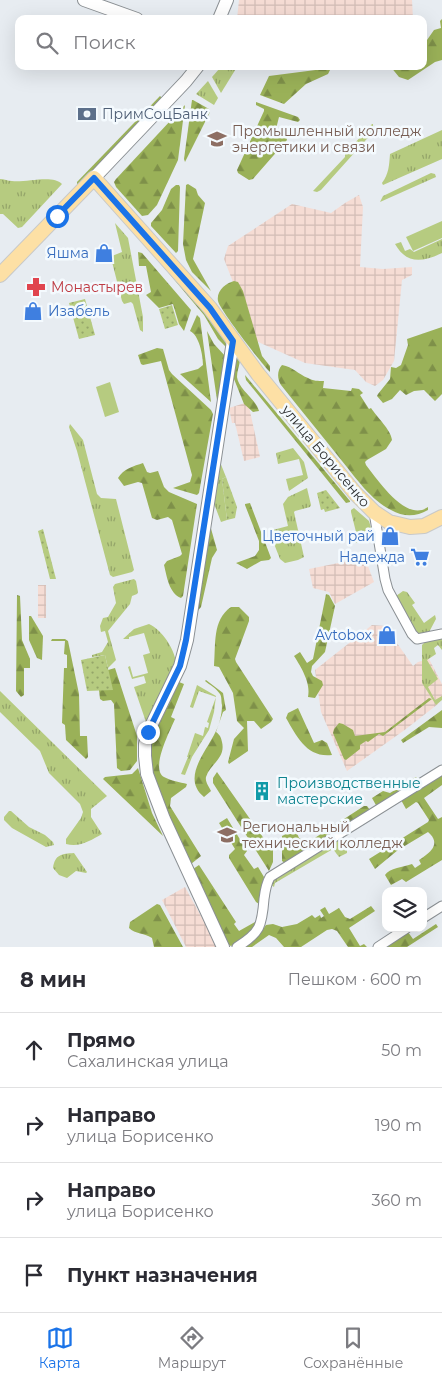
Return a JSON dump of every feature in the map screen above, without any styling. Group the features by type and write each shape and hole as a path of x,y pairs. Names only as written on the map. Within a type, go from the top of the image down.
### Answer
{"main road":[{"path":"84,0 126,15"},
{"path":"221,15 227,0"},
{"path":"0,275 186,82 195,70"},
{"name":"улица Борисенко","path":"94,178 210,308 274,395 355,493 374,512 388,522 410,527 424,526 442,517"},
{"path":"223,947 164,819 147,774 145,744 152,723 180,666 186,640 233,341"}],"street":[{"path":"374,512 385,579 390,595 403,619 417,639 442,634"},
{"path":"237,947 252,937 260,927 266,886 270,877 442,770"},
{"path":"427,915 442,906"},
{"path":"378,947 401,932"}],"shaded area":[{"path":"239,0 412,0 413,15 237,15"},
{"path":"359,195 363,207 360,267 383,269 412,267 412,275 402,280 394,361 383,380 375,386 366,382 355,370 305,363 256,341 224,259 228,246 292,204 331,213"},
{"path":"248,402 260,457 244,461 235,423 232,423 229,408"},
{"path":"363,553 374,582 335,604 329,592 313,588 309,569 348,561"},
{"path":"38,585 46,585 46,618 38,618"},
{"path":"372,625 385,626 413,666 418,662 429,659 442,684 442,699 406,729 347,771 321,712 315,670"},
{"path":"185,887 218,947 186,947 162,900"}],"green space":[{"path":"442,19 442,60 427,67 427,40 434,30 441,28 440,21"},
{"path":"218,70 235,70 221,93 212,77"},
{"path":"330,70 328,74 306,84 284,104 260,95 269,76"},
{"path":"393,70 423,70 408,80 399,77"},
{"path":"208,81 218,98 214,105 196,94"},
{"path":"160,96 162,98 79,185 77,184 77,182"},
{"path":"192,100 209,109 210,112 185,162 184,159"},
{"path":"256,102 298,117 300,120 298,122 279,117 275,133 286,137 287,140 253,179 249,180 238,173 237,170 264,111 264,109 256,105"},
{"path":"185,105 178,160 157,205 148,215 142,216 116,187 114,182"},
{"path":"372,124 373,132 321,190 313,191 345,157 345,154"},
{"path":"442,130 442,159 383,185 390,154"},
{"path":"431,173 435,174 436,177 380,202 383,196"},
{"path":"0,179 10,181 52,180 62,184 22,227 18,228 3,214 0,214"},
{"path":"188,184 196,189 198,195 205,203 193,259 211,291 192,272 186,260 183,244 186,185"},
{"path":"176,185 180,187 178,251 176,253 151,226 151,223 162,210 171,189"},
{"path":"442,221 442,238 413,251 406,237"},
{"path":"115,223 128,238 143,317 143,332 140,330 133,304 131,302 124,304 122,301 111,258 122,252"},
{"path":"139,238 207,312 227,341 227,348 218,339 204,315"},
{"path":"442,239 442,253 422,260 405,256 395,244 401,242 405,251 410,249 414,252"},
{"path":"138,252 142,253 191,310 184,331 179,324 173,304 159,308 146,295 151,292 146,266 139,266"},
{"path":"234,281 238,282 243,291 262,356 270,366 270,372 233,325 218,301 222,288"},
{"path":"85,299 95,335 79,339 69,303"},
{"path":"172,305 178,325 165,329 159,309"},
{"path":"197,315 200,318 211,402 180,374 198,369 203,365 198,341 190,331"},
{"path":"442,327 442,394 435,401 424,390 414,391 406,395 400,390 392,399 383,403 377,396 390,379 391,367 396,368 401,365 408,345 407,339"},
{"path":"207,331 214,344 226,357 218,407"},
{"path":"157,348 163,349 172,374 213,414 199,493 197,495 173,488 190,482 192,475 161,361 143,365 138,355"},
{"path":"237,358 240,361 237,377 240,386 259,411 253,412 244,404 232,374"},
{"path":"282,365 312,380 324,381 323,388 351,391 352,388 359,389 363,393 360,395 369,409 371,408 389,432 392,440 386,449 367,460 365,462 366,465 393,498 402,505 420,510 428,507 428,510 414,515 400,514 384,506 370,495 281,385 278,375"},
{"path":"245,375 350,502 346,503 246,380"},
{"path":"110,382 119,412 105,417 96,387"},
{"path":"70,424 83,440 97,494 101,498 116,499 134,570 132,572 113,577 110,575 69,427"},
{"path":"293,448 304,462 308,478 289,491 286,479 303,475 299,459 278,464 276,453"},
{"path":"220,462 226,477 222,479 227,520 221,522 213,501"},
{"path":"143,463 147,472 158,471 164,487 169,492 197,504 183,596 181,598 171,589 164,565 167,561 182,554 172,520 168,517 157,520 152,518 142,483 138,482 124,486 118,478 126,470"},
{"path":"226,477 237,507 235,518 227,520 222,479"},
{"path":"307,488 310,507 294,512 304,557 285,563 280,559 269,531 288,526 283,504 288,497"},
{"path":"326,490 340,508 325,512 324,509 321,510 317,493"},
{"path":"250,503 271,558 247,569 236,563 255,556 259,550 259,541 245,505"},
{"path":"354,508 369,521 371,528 356,543 357,536 351,512"},
{"path":"210,525 217,550 212,558 201,607 196,613"},
{"path":"43,529 56,579 50,579 38,531"},
{"path":"134,579 136,581 137,594 132,596 130,604 108,631 116,660 108,668 105,655 92,657 92,655 102,652 108,642 105,631 101,632 100,626 103,618 108,617 116,603 113,587 115,584"},
{"path":"403,591 407,592 415,603 412,605 424,623 435,615 436,619 428,634 416,634 396,596"},
{"path":"326,594 329,595 335,606 325,652 312,666 311,672 313,676 322,681 323,685 315,698 308,697 307,681 294,656 300,652 307,663 313,659"},
{"path":"17,595 20,596 22,640 30,659 30,668 24,668 24,695 21,697 16,691"},
{"path":"231,607 239,607 249,617 235,659 236,662 273,719 261,729 254,721 247,721 248,751 229,764 234,739 244,728 237,721 233,693 219,667 214,666 218,626 225,612"},
{"path":"29,616 31,616 43,636 42,660 37,658 29,640"},
{"path":"149,624 167,640 176,662 146,722 134,687 146,683 144,676 132,679 128,667 130,666 133,677 148,673 143,655 150,653 144,633 129,637 129,639 123,639 134,629"},
{"path":"442,637 442,650 438,645 434,648 436,654 427,660 438,679 428,687 435,700 442,696 442,700 436,705 422,683 422,645 426,641"},
{"path":"52,639 65,639 68,641 79,694 80,736 87,736 88,757 86,759 66,740 65,725 62,723 64,668 67,668 67,655 64,654 65,641 51,641"},
{"path":"105,655 113,690 87,691 81,660"},
{"path":"115,668 137,736 137,761 130,770 121,771 117,768 114,704 111,700 103,701 100,699 99,690 108,670"},
{"path":"206,680 223,693 226,710 223,712 216,732 221,739 222,752 206,777 211,791 204,797 198,790 195,774 197,766 217,728 221,717 222,705 220,694"},
{"path":"179,682 184,684 171,717 175,719 162,750 159,766 160,773 164,777 187,784 186,787 171,798 170,806 201,856 191,864 151,773 149,755 153,734"},
{"path":"197,685 216,697 199,691 193,708 190,707"},
{"path":"0,691 107,796 91,809 91,817 102,834 81,844 66,844 66,839 81,818 83,812 80,804 49,773 40,751 0,712"},
{"path":"216,698 209,730 192,757 185,775 181,774 195,733 203,736 205,727 208,728 209,723 207,722"},
{"path":"429,698 432,699 383,736 379,734 368,742 366,741 360,745 360,749 346,760 344,759 333,733 339,723 353,730 355,736 385,732"},
{"path":"298,708 314,743 322,740 327,743 332,755 323,755 309,750 299,739 286,718 288,713"},
{"path":"442,710 442,728 429,727 403,743 401,740"},
{"path":"138,768 152,813 163,836 103,779 105,777 132,774"},
{"path":"217,772 267,843 271,840 273,842 273,862 269,871 213,783 213,778"},
{"path":"442,774 442,785 424,798 438,819 442,817 442,860 406,882 402,879 391,885 385,875 393,869 412,864 415,868 421,864 419,860 433,848 434,840 432,836 428,832 398,850 375,869 369,859 428,822 429,820 418,803 416,802 406,809 401,800"},
{"path":"416,777 419,780 377,807 372,798 383,791 390,793"},
{"path":"364,806 367,806 370,810 285,863 282,861 282,836 294,830 299,838 307,843"},
{"path":"9,811 29,827 45,835 54,845 46,847 12,828 4,820"},
{"path":"227,818 247,851 244,855 254,869 258,867 264,877 259,904 229,858 229,855 235,849 219,823"},
{"path":"336,841 343,845 347,853 339,857 333,849 275,883 274,887 270,884 275,878"},
{"path":"74,853 87,872 76,871 67,878 59,875 53,868 57,857 63,854"},
{"path":"199,865 236,922 234,924 239,931 255,922 257,924 245,939 231,946 227,944 193,869"},
{"path":"157,904 160,905 183,947 154,947 152,938 129,928 130,922"},
{"path":"371,906 375,911 349,928 360,946 364,944 367,947 348,947 337,931 332,929 327,930 301,947 284,947 276,938 269,935 252,947 244,947 255,940 266,925 273,924 282,927 297,924 312,915 315,918 320,915 321,918 324,916 320,910 325,907 329,914 339,908 345,917 350,919"},
{"path":"436,924 438,927 407,947 384,947 408,932 413,939 427,932 427,930"}],"place":[{"name":"ПримСоцБанк","path":"87,114"},
{"name":"Промышленный колледж энергетики и связи","path":"217,139"},
{"name":"Яшма","path":"104,253"},
{"name":"Монастырев","path":"36,287"},
{"name":"Изабель","path":"33,311"},
{"name":"Цветочный рай","path":"390,536"},
{"name":"Надежда","path":"420,557"},
{"name":"Avtobox","path":"387,635"},
{"name":"Производственные мастерские","path":"262,791"},
{"name":"Региональный технический колледж","path":"227,835"}],"route":[{"path":"57,216 94,178 210,308 233,341 182,661 148,732"}]}
